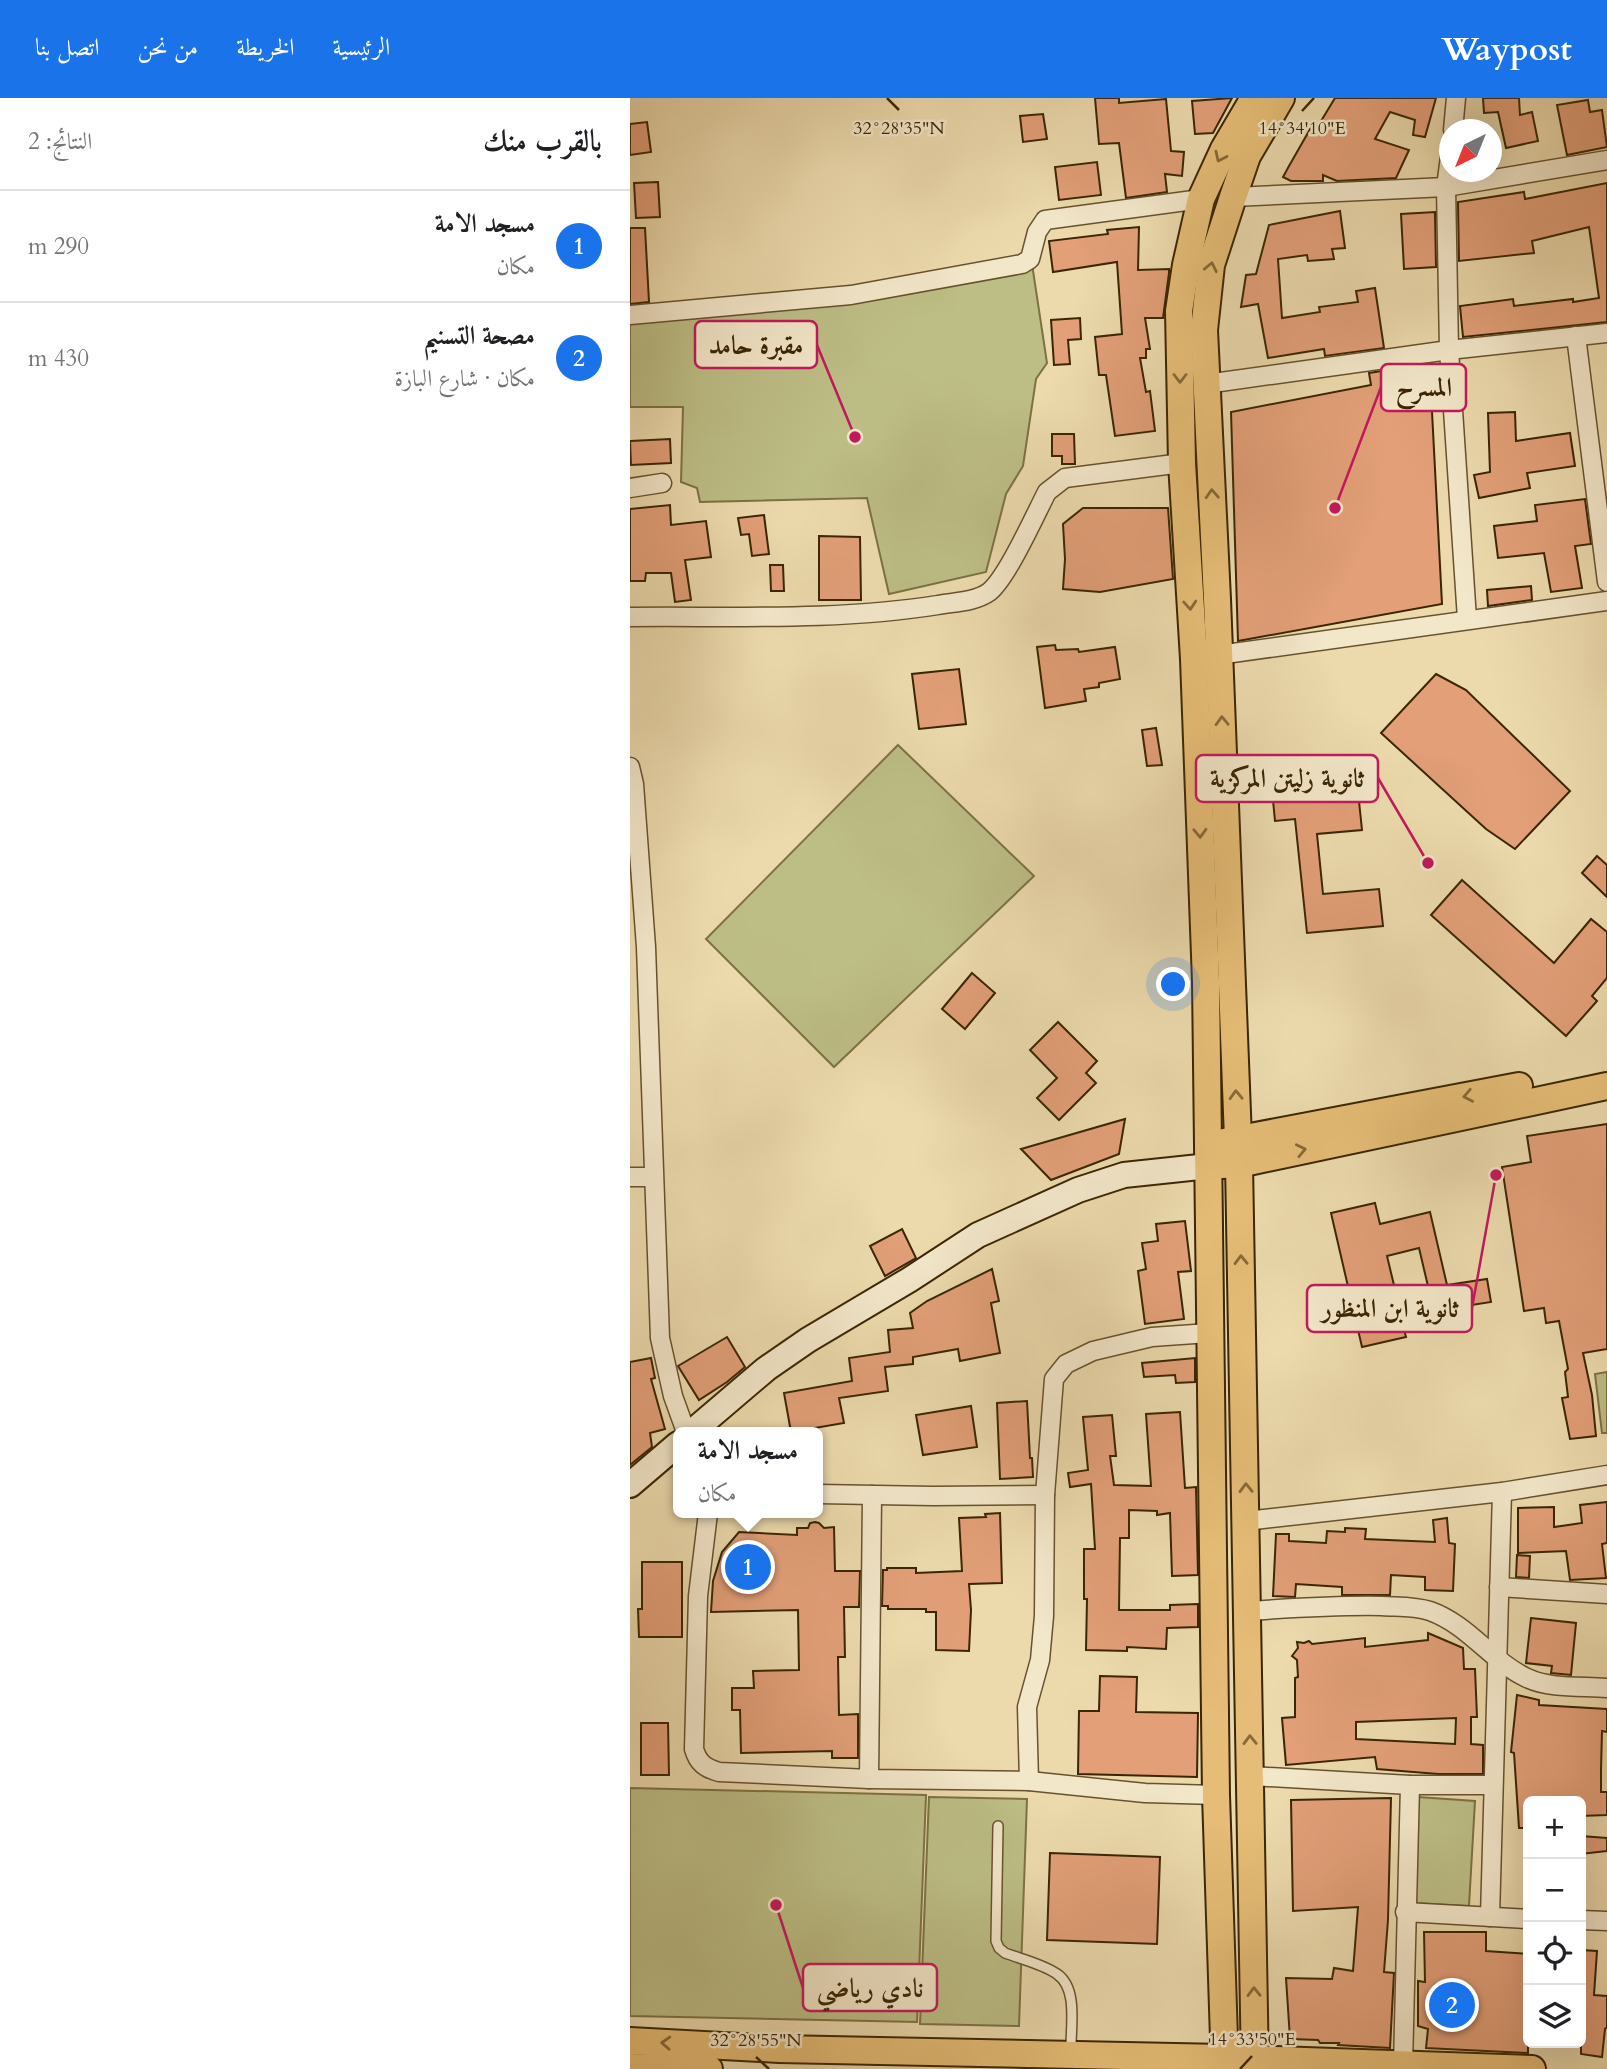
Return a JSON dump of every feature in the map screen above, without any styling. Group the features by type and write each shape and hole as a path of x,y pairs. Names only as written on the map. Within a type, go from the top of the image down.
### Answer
{"main road":[{"path":"1254,98 1224,149 1202,199 1186,265 1179,311 1181,463 1206,657 1239,1152 1255,2064"},
{"path":"1224,2063 1216,1795 1209,1333 1204,330 1211,265 1233,197 1247,156 1281,98"},
{"path":"1239,1152 1607,1070"},
{"path":"713,1422 766,1369 808,1340 978,1235 1078,1190 1124,1175 1209,1154 1239,1152 1607,1086"},
{"path":"630,1485 673,1448"},
{"path":"630,2041 779,2049 1071,2054 1255,2064 1532,2069"},
{"path":"630,2067 709,2069"}],"street":[{"path":"1453,119 1456,98"},
{"path":"1233,197 1446,187 1607,160"},
{"path":"1447,182 1449,351 1467,620"},
{"path":"630,315 851,295 1023,264 1030,259 1037,232 1045,220 1202,199"},
{"path":"1206,384 1607,333"},
{"path":"1576,336 1607,582"},
{"path":"630,617 893,612 972,599 986,595 1001,579 1047,492 1057,482 1065,478 1181,463"},
{"path":"630,488 662,483"},
{"path":"1206,657 1607,601"},
{"path":"631,779 660,1338 673,1396 684,1427"},
{"path":"630,1177 653,1177"},
{"path":"1029,1781 1027,1707 1040,1660 1044,1616 1045,1495 1054,1379 1066,1364 1093,1351 1152,1337 1209,1333"},
{"path":"1247,1521 1502,1492 1607,1475"},
{"path":"1490,1917 1502,1492"},
{"path":"823,1494 1045,1495"},
{"path":"869,1779 872,1495"},
{"path":"707,1518 698,1596 694,1749 702,1764 719,1772 869,1779 1029,1781 1144,1793 1216,1795"},
{"path":"1499,1587 1607,1594"},
{"path":"1248,1611 1352,1605 1417,1607 1432,1611 1462,1628 1497,1659 1528,1679 1542,1683 1607,1688"},
{"path":"1251,1776 1410,1785 1493,1785"},
{"path":"1403,2065 1410,1785"},
{"path":"1405,1912 1523,1919"},
{"path":"1586,1920 1607,1921"}],"lane":[{"path":"998,1826 996,1941 1005,1953 1055,1972 1062,1978 1070,1992 1071,2054"}],"green space":[{"path":"1032,264 1047,363 1036,379 1023,466 1006,494 986,572 889,594 867,498 700,502 697,488 681,482 683,407 630,407 630,312 843,298"},
{"path":"898,745 1034,876 834,1067 706,939"},
{"path":"1607,1372 1607,1433 1602,1433 1595,1374"},
{"path":"630,1788 926,1795 917,2022 630,2016"},
{"path":"929,1797 1027,1799 1019,2026 920,2024"},
{"path":"1418,1797 1475,1801 1469,1906 1412,1903"}],"building":[{"path":"1095,98 1119,98 1119,103 1166,99 1171,151 1184,152 1182,176 1165,174 1167,192 1126,198 1119,143 1099,144"},
{"path":"1232,98 1213,133 1195,134 1192,101"},
{"path":"1335,98 1436,98 1425,137 1413,135 1415,120 1390,112 1375,139 1409,150 1396,178 1337,181 1323,175 1323,181 1291,181 1283,177 1313,124 1318,126"},
{"path":"1483,98 1519,98 1520,115 1532,112 1538,141 1506,148 1502,119 1500,119 1498,112 1484,113"},
{"path":"1588,100 1590,112 1602,110 1607,147 1567,155 1557,105"},
{"path":"1043,114 1047,139 1023,142 1020,116"},
{"path":"647,122 651,152 630,155 630,124"},
{"path":"1097,162 1101,195 1059,200 1055,167"},
{"path":"658,182 660,217 636,218 634,183"},
{"path":"1607,183 1607,322 1463,337 1460,306 1513,299 1514,306 1599,298 1589,227 1532,241 1534,253 1459,261 1458,202 1524,192 1525,199"},
{"path":"1340,211 1345,248 1332,249 1334,259 1308,261 1307,255 1278,259 1282,318 1320,312 1319,307 1358,302 1356,291 1375,288 1384,348 1325,356 1324,349 1268,358 1258,304 1241,307 1246,275 1256,274 1269,225"},
{"path":"1435,212 1436,267 1404,269 1401,214"},
{"path":"1139,227 1138,270 1169,269 1163,318 1145,318 1150,349 1146,349 1146,358 1140,358 1146,392 1150,391 1155,431 1115,436 1106,375 1099,375 1095,337 1122,334 1117,262 1053,272 1049,241 1108,234 1107,230"},
{"path":"630,228 645,228 649,302 630,304"},
{"path":"1080,318 1081,339 1068,340 1070,364 1054,365 1051,320"},
{"path":"1388,370 1389,381 1430,373 1442,604 1238,641 1231,412 1371,385 1369,373"},
{"path":"1515,412 1516,441 1570,433 1575,466 1527,473 1530,488 1479,498 1474,475 1490,472 1488,413"},
{"path":"1052,434 1074,434 1075,464 1062,464 1062,456 1052,456"},
{"path":"670,439 671,463 631,465 630,441"},
{"path":"1585,499 1591,544 1575,546 1582,588 1551,592 1544,553 1498,558 1494,526 1537,521 1535,505"},
{"path":"670,505 671,525 706,521 711,557 685,560 691,600 675,602 671,573 646,573 645,581 630,581 630,509"},
{"path":"1083,508 1168,508 1173,579 1100,592 1063,589 1063,524"},
{"path":"764,515 769,554 752,556 749,534 741,535 738,518"},
{"path":"819,536 860,537 861,600 819,600"},
{"path":"770,565 783,565 784,591 771,591"},
{"path":"1531,586 1532,600 1488,606 1487,590"},
{"path":"1055,645 1056,650 1078,649 1079,652 1115,647 1120,679 1084,689 1086,701 1045,708 1037,647"},
{"path":"959,669 966,724 919,729 912,674"},
{"path":"1436,674 1466,690 1570,791 1515,849 1486,829 1381,733"},
{"path":"1156,728 1162,765 1147,766 1142,730"},
{"path":"1357,782 1362,830 1317,834 1323,894 1379,889 1383,926 1307,933 1295,819 1275,821 1272,790"},
{"path":"1597,856 1607,865 1607,897 1582,873"},
{"path":"1462,880 1554,963 1591,919 1607,932 1607,978 1592,996 1597,1001 1566,1036 1431,915"},
{"path":"972,973 995,993 965,1029 942,1009"},
{"path":"1058,1022 1097,1061 1086,1073 1096,1083 1059,1120 1037,1098 1057,1078 1030,1050"},
{"path":"1125,1119 1119,1154 1051,1180 1021,1149"},
{"path":"1607,1124 1607,1349 1583,1353 1592,1395 1596,1436 1570,1439 1562,1398 1568,1397 1565,1372 1568,1369 1559,1321 1546,1323 1544,1308 1524,1311 1502,1167 1531,1162 1527,1136"},
{"path":"1375,1203 1380,1224 1430,1212 1447,1285 1487,1279 1491,1302 1452,1308 1453,1311 1402,1322 1406,1337 1362,1347 1331,1213","holes":["1419,1248 1431,1299 1399,1306 1387,1256"]},
{"path":"1185,1221 1191,1271 1178,1272 1184,1319 1145,1324 1138,1271 1146,1269 1142,1243 1158,1241 1156,1224"},
{"path":"902,1229 916,1258 885,1276 870,1246"},
{"path":"992,1269 999,1301 991,1303 1000,1353 960,1361 958,1349 913,1357 913,1364 885,1367 888,1391 839,1398 844,1423 820,1427 790,1427 784,1393 852,1381 849,1358 890,1352 888,1330 913,1328 910,1313 927,1301"},
{"path":"727,1337 745,1367 699,1400 678,1366"},
{"path":"651,1358 655,1378 651,1379 665,1429 650,1433 652,1447 630,1465 630,1362"},
{"path":"1195,1358 1195,1382 1176,1383 1175,1375 1144,1377 1142,1363"},
{"path":"1027,1401 1033,1477 1000,1479 997,1403"},
{"path":"971,1406 977,1447 923,1455 916,1415"},
{"path":"1180,1412 1185,1488 1196,1487 1198,1575 1172,1576 1170,1513 1157,1515 1157,1511 1129,1510 1129,1538 1120,1538 1119,1610 1170,1610 1170,1605 1198,1604 1198,1627 1167,1628 1166,1649 1127,1647 1127,1651 1086,1650 1084,1549 1095,1549 1091,1484 1070,1487 1068,1473 1088,1470 1083,1417 1112,1415 1116,1456 1110,1456 1114,1485 1151,1486 1146,1414"},
{"path":"1607,1502 1607,1543 1602,1544 1606,1578 1570,1580 1566,1551 1518,1553 1518,1508 1554,1507 1554,1527 1582,1523 1580,1505"},
{"path":"1000,1513 1002,1583 969,1584 969,1651 936,1650 936,1612 926,1612 926,1609 888,1609 888,1606 882,1606 883,1570 916,1568 916,1573 962,1571 959,1518 986,1517 985,1514"},
{"path":"1447,1518 1449,1543 1455,1544 1453,1591 1425,1590 1425,1577 1391,1575 1390,1595 1342,1595 1342,1587 1296,1584 1295,1597 1273,1596 1276,1534 1289,1534 1289,1541 1326,1543 1327,1531 1366,1529 1365,1539 1435,1542 1433,1520"},
{"path":"815,1522 824,1528 834,1527 835,1571 860,1571 859,1607 844,1607 845,1657 838,1657 839,1715 858,1714 858,1758 832,1758 832,1751 741,1753 740,1710 732,1710 732,1688 754,1688 753,1671 799,1670 798,1610 711,1612 713,1581 722,1552 739,1532 797,1535 797,1528 808,1528 810,1523"},
{"path":"1517,1555 1530,1556 1529,1578 1516,1577"},
{"path":"642,1562 682,1562 682,1637 639,1637 638,1609 642,1609"},
{"path":"1531,1618 1576,1623 1571,1675 1551,1673 1552,1666 1526,1663"},
{"path":"1428,1633 1463,1648 1464,1669 1475,1669 1477,1717 1471,1717 1471,1744 1483,1745 1483,1774 1438,1774 1377,1769 1375,1757 1286,1765 1282,1718 1295,1717 1295,1678 1298,1677 1297,1660 1292,1656 1298,1648 1297,1642 1309,1641 1312,1644 1365,1638 1365,1647 1428,1640","holes":["1456,1718 1455,1744 1356,1739 1356,1722"]},
{"path":"1100,1676 1137,1677 1136,1712 1198,1713 1197,1777 1078,1774 1079,1711 1099,1711"},
{"path":"1517,1695 1539,1700 1539,1705 1607,1709 1607,1732 1602,1731 1601,1792 1607,1792 1607,1815 1586,1816 1586,1796 1523,1796 1523,1828 1519,1828 1514,1753 1511,1752"},
{"path":"641,1723 668,1723 669,1775 641,1775"},
{"path":"1391,1798 1384,1972 1394,1973 1390,2048 1290,2039 1286,1978 1332,1979 1334,1968 1353,1971 1358,1907 1293,1911 1291,1800"},
{"path":"1586,1836 1607,1838 1607,1851 1586,1853"},
{"path":"1050,1853 1160,1857 1157,1944 1047,1940"},
{"path":"1424,1932 1486,1932 1486,1951 1523,1954 1523,2048 1528,2048 1528,2053 1426,2048 1428,2029 1418,2026 1418,1981 1425,1982"},
{"path":"1586,1950 1597,1951 1594,1995 1607,1996 1607,2027 1602,2057 1581,2054 1581,2048 1586,2048"}],"place":[{"name":"مقبرة حامد","path":"855,437"},
{"name":"المسرح","path":"1335,508"},
{"name":"ثانوية زليتن المركزية","path":"1428,863"},
{"name":"ثانوية ابن المنظور","path":"1496,1175"},
{"name":"مسجد الامة","path":"748,1567"},
{"name":"نادي رياضي","path":"776,1905"},
{"name":"مصحة التسنيم","path":"1452,2005"}]}
